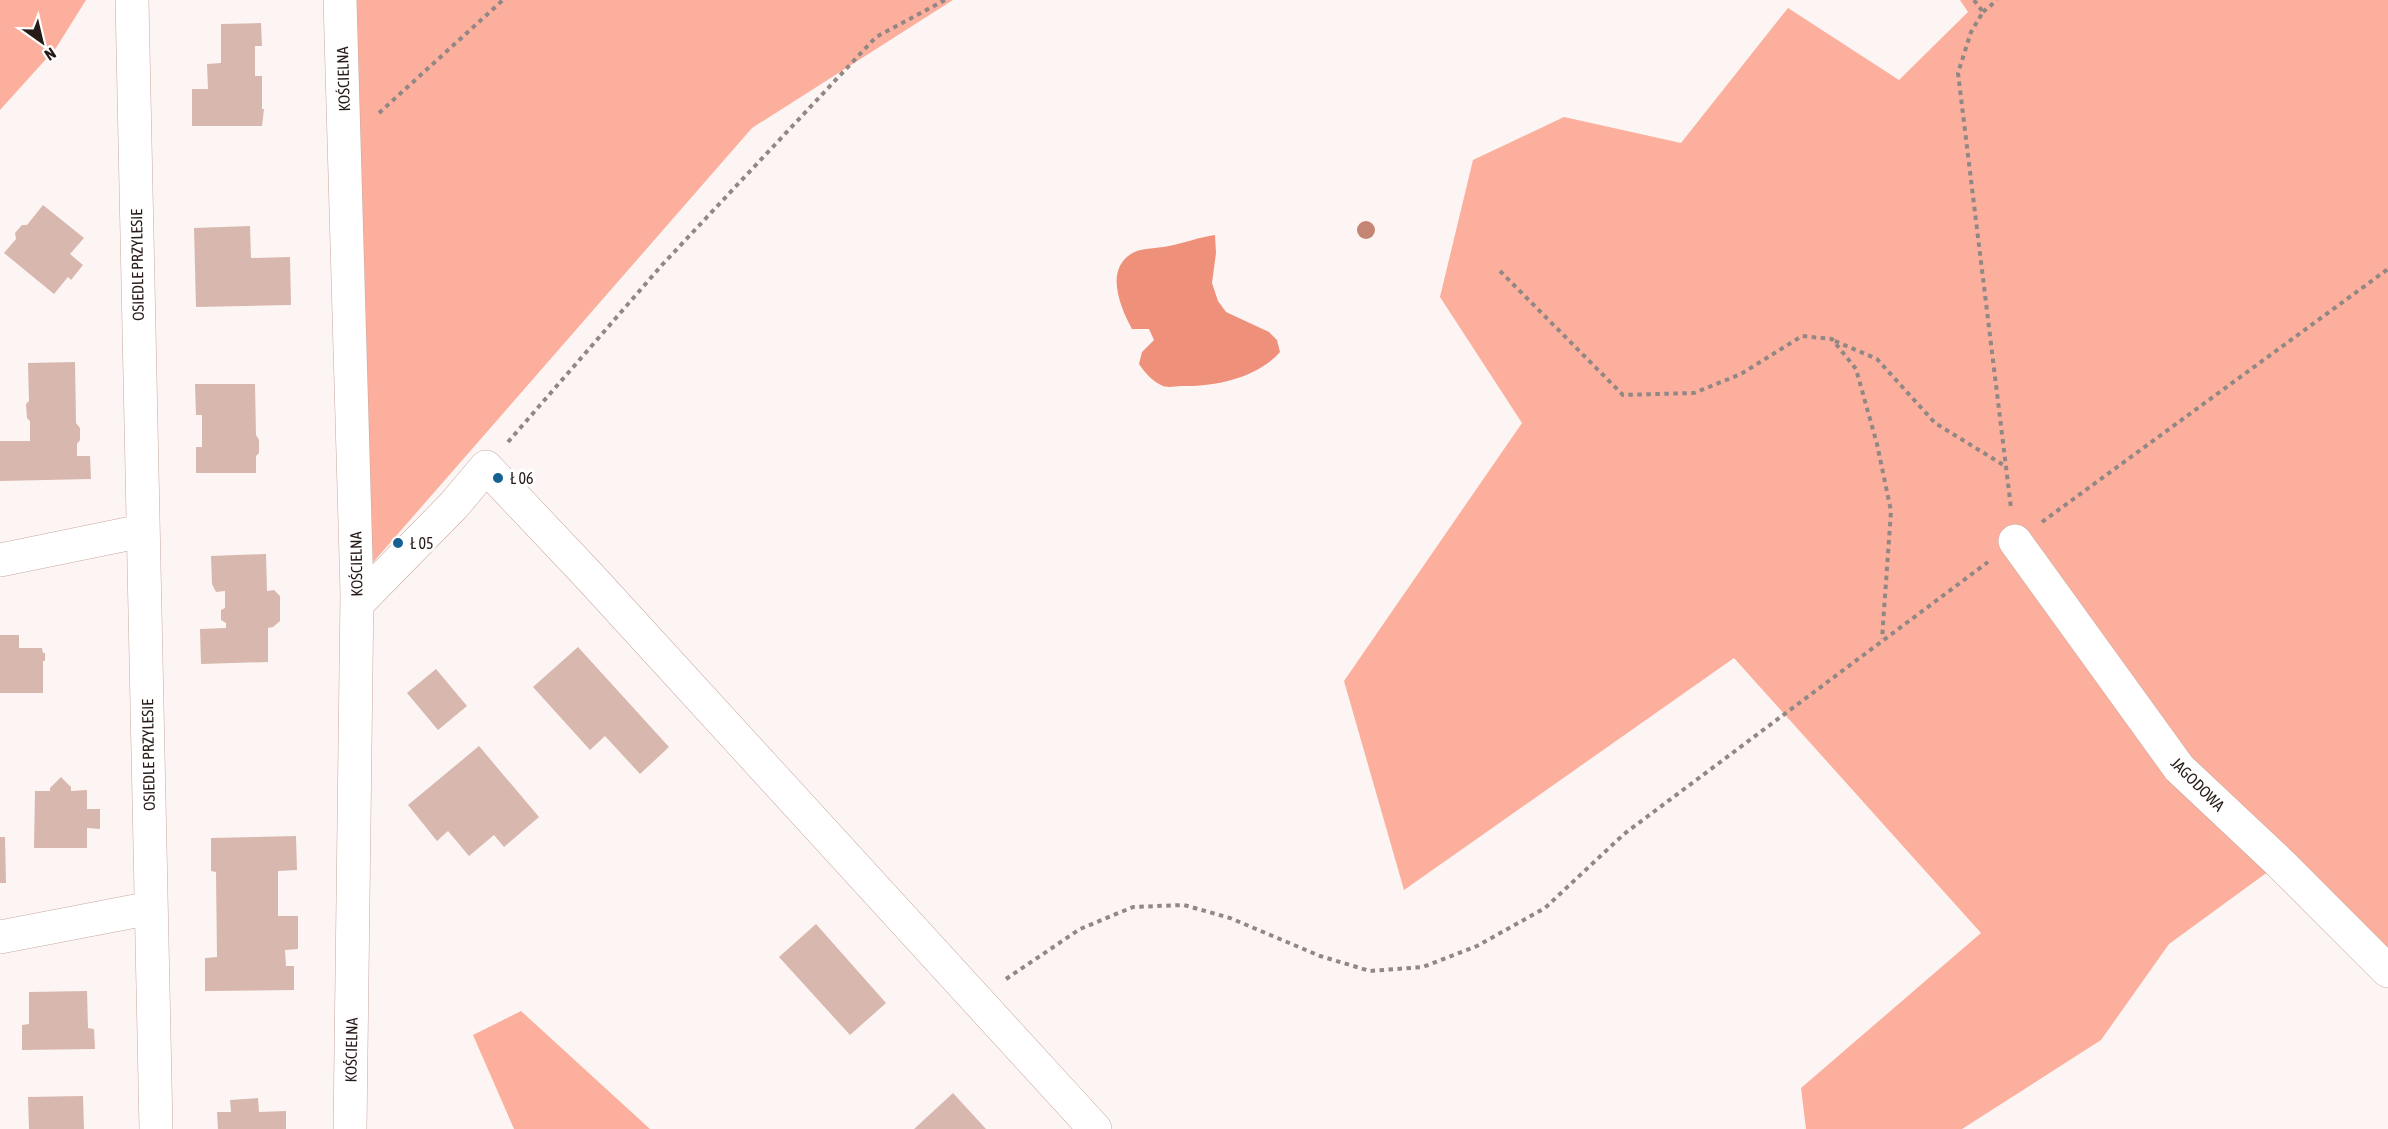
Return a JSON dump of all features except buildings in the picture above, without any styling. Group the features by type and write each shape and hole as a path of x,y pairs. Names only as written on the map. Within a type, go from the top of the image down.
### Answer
{"street":[{"name":"OSIEDLE PRZYLESIE","path":"132,0 156,1129"},
{"name":"KOŚCIELNA","path":"340,0 357,604 350,1129"},
{"path":"357,604 454,505 486,467 590,577 1095,1129"},
{"path":"0,560 142,531"},
{"name":"JAGODOWA","path":"2015,542 2179,768 2280,863 2388,971"},
{"path":"0,937 151,908"}],"path":[{"path":"344,144 503,0"},
{"path":"486,467 662,265 876,37 945,0"},
{"path":"1974,0 1983,12"},
{"path":"1997,0 1983,12 1971,32 1958,73 2015,542"},
{"path":"975,1000 1080,929 1133,907 1184,905 1230,918 1320,957 1370,971 1423,967 1477,946 1545,908 1624,834 1882,640 2388,269"},
{"path":"1500,271 1623,394 1694,393 1741,374 1802,336 1832,339 1877,358 1935,423 2006,467"},
{"path":"1832,339 1856,369 1877,444 1891,511 1882,640"}],"shaded area":[{"path":"0,0 86,0 56,48 0,110"},
{"path":"344,0 953,0 752,128 369,567"},
{"path":"1960,0 2388,0 2388,971 2280,863 2169,944 2101,1040 1962,1129 1806,1129 1801,1088 1981,933 1734,658 1404,890 1344,681 1522,423 1440,297 1473,160 1564,117 1681,143 1788,8 1899,80 1968,12"},
{"path":"1215,235 1216,253 1212,283 1218,301 1226,312 1269,332 1277,340 1280,352 1260,368 1235,379 1208,385 1163,386 1155,382 1139,364 1142,352 1154,340 1149,329 1132,329 1127,319 1117,286 1120,266 1126,257 1137,251"},
{"path":"521,1011 650,1129 514,1129 473,1035"}],"place":[{"name":"Ł 06","path":"498,478"},
{"name":"Ł 05","path":"398,543"}]}
